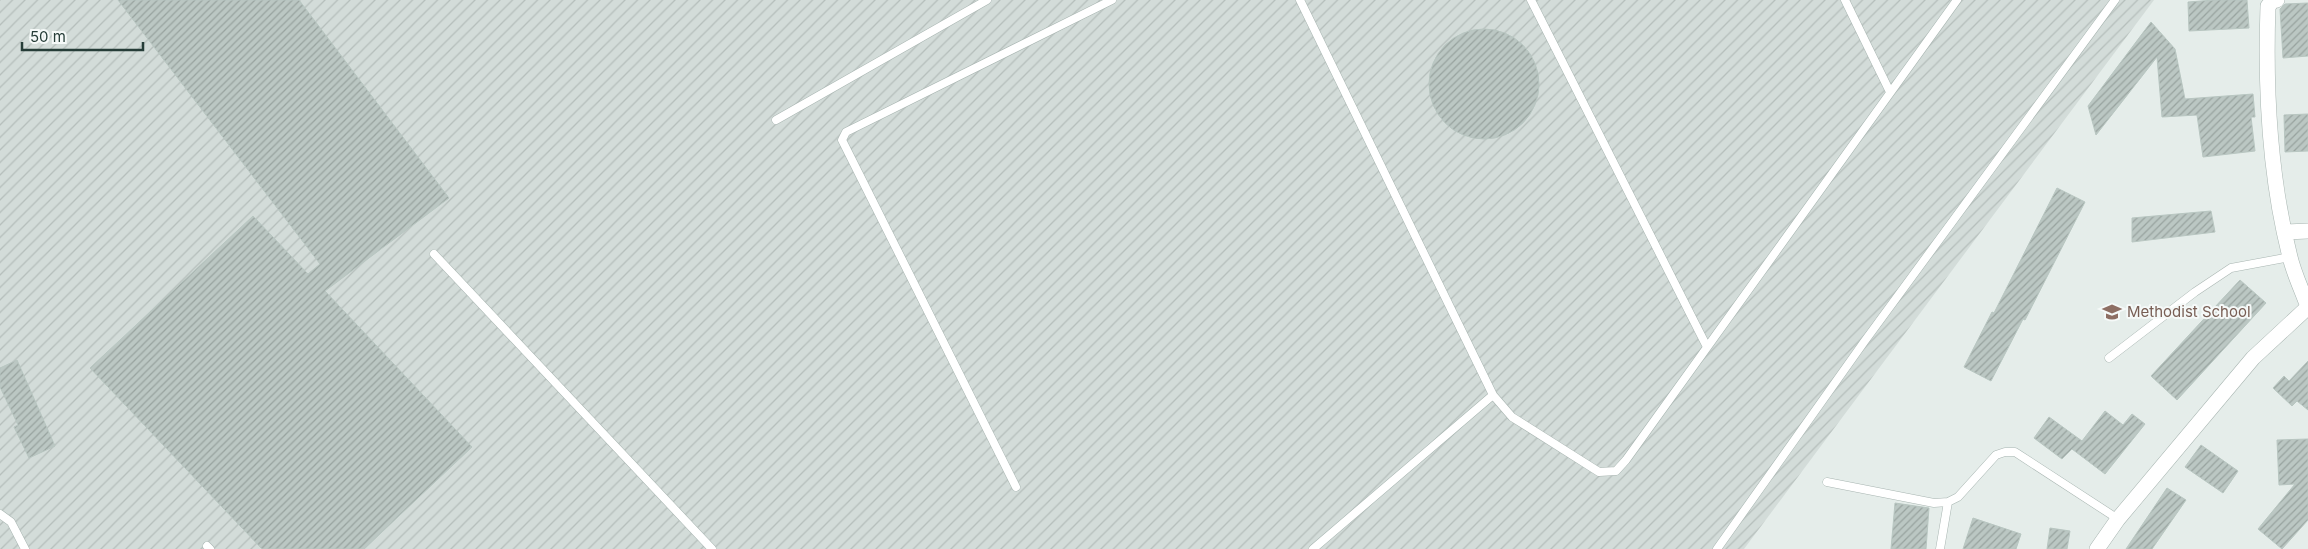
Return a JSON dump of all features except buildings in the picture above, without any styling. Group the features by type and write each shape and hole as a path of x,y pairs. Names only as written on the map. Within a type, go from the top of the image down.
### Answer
{"street":[{"path":"2097,549 2118,519 2253,358 2308,307 2290,257 2273,162 2266,74 2269,2"},
{"path":"2285,232 2308,232"}],"lane":[{"path":"776,120 987,0"},
{"path":"1016,487 842,140 846,132 1112,0"},
{"path":"1300,0 1494,395 1512,417 1599,472 1616,471 1957,0"},
{"path":"1531,0 1707,347"},
{"path":"1845,0 1890,92"},
{"path":"1717,549 1876,326 2115,0"},
{"path":"434,254 712,549"},
{"path":"2110,358 2195,292 2231,268 2290,257"},
{"path":"1313,549 1494,395"},
{"path":"1827,482 1934,502 1948,502 1958,498 1996,455 2005,452 2015,452 2118,519"},
{"path":"1940,549 1948,502"},
{"path":"0,514 12,522 25,549"}],"shaded area":[{"path":"0,0 2154,0 1744,549 0,549"}],"place":[{"name":"Methodist School","path":"2112,312"}]}
